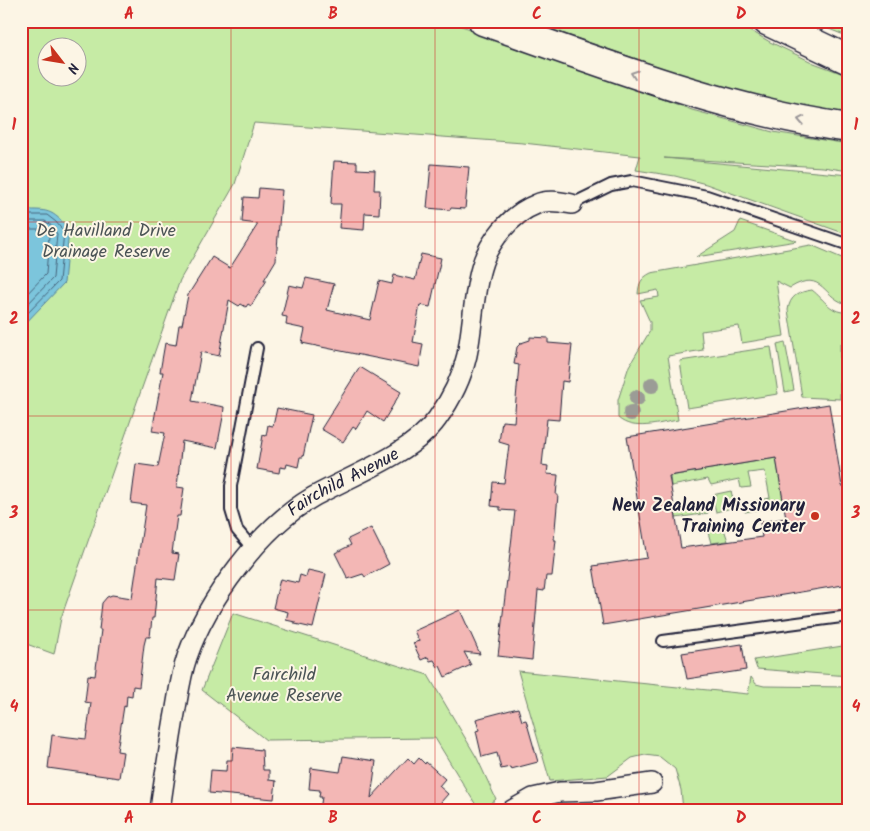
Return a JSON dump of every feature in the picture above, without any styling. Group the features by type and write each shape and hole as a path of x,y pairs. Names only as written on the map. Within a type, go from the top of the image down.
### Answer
{"highway":[{"path":"483,21 680,90 770,114 849,128"},
{"path":"767,21 843,55"}],"street":[{"name":"Fairchild Avenue","path":"160,810 179,689 186,658 203,619 252,549 275,525 299,506 402,449 428,430 459,381 467,356 481,268 487,252 501,231 522,212 538,203 556,201 572,204"},
{"path":"512,810 533,798 560,792 596,791 652,784"}],"lane":[{"path":"572,204 611,185 632,181 707,196 849,245"},
{"path":"252,549 237,530 231,510 231,486 257,348"},
{"path":"663,641 849,616"}],"green space":[{"name":"De Havilland Drive Drainage Reserve","path":"21,21 446,21 508,41 692,110 773,132 849,144 849,171 823,167 664,158 849,175 849,235 706,184 675,176 636,170 640,156 523,143 254,123 235,184 180,280 61,618 54,654 21,642"},
{"path":"528,21 734,21 770,42 814,63 849,76 849,116 769,100 705,83"},
{"path":"809,21 849,21 849,37"},
{"path":"740,221 797,241 696,257 735,232"},
{"path":"811,245 849,261 849,304 840,302 817,283 810,281 790,288 776,281 784,336 742,343 739,326 701,331 703,350 668,356 678,420 639,426 631,425 618,418 618,400 629,366 650,331 650,322 640,300 659,297 658,290 638,294 640,284 645,277 651,273"},
{"path":"812,290 833,309 849,312 849,344 840,345 840,399 802,397 788,310 793,298 803,292"},
{"path":"785,342 794,390 785,392 777,344"},
{"path":"771,347 778,394 687,408 680,361"},
{"path":"776,458 784,505 745,512 743,504 770,498 765,471 748,473 751,487 741,488 739,479 711,485 708,479 671,486 670,476"},
{"path":"731,491 735,507 716,512 712,495"},
{"path":"706,503 708,513 676,518 675,508"},
{"path":"722,523 728,541 711,543 706,525"},
{"name":"Fairchild Avenue Reserve","path":"233,613 428,675 477,758 496,799 483,810 479,810 435,738 266,740 202,690"},
{"path":"849,645 849,676 757,669 754,660"},
{"path":"518,671 748,694 751,677 756,684 764,686 849,687 849,810 683,810 681,790 675,769 660,757 645,755 632,758 608,776 550,781"}],"water":[{"path":"21,210 37,210 53,214 69,230 64,283 21,328"}],"building":[{"path":"334,161 357,162 357,169 375,170 374,190 380,190 379,214 365,213 364,230 339,228 341,204 331,204"},
{"path":"431,164 469,167 465,209 427,208"},
{"path":"259,188 282,190 276,260 264,280 267,280 251,306 248,304 246,307 241,304 239,306 229,300 219,356 201,352 192,401 224,407 223,417 217,448 182,441 177,487 184,488 180,516 177,516 172,553 179,554 175,580 158,578 154,618 152,618 150,637 146,637 144,645 139,687 133,686 132,696 127,695 126,707 124,706 117,751 123,752 119,778 48,768 52,735 86,739 91,703 85,702 88,675 95,676 101,630 99,630 102,603 107,597 112,595 132,598 146,505 131,503 136,464 158,467 165,433 152,431 163,372 160,372 165,343 176,345 179,325 182,325 188,295 212,257 230,268 258,224 242,222 244,197 258,198"},
{"path":"421,254 441,258 430,307 420,305 413,342 423,344 419,367 302,343 305,329 286,325 287,317 282,316 289,285 303,288 306,278 334,284 327,310 370,320 379,281 392,284 394,275 415,280"},
{"path":"530,337 548,338 548,343 572,345 568,382 562,381 559,420 547,419 542,465 548,466 547,474 558,475 554,540 556,540 552,576 546,576 544,591 538,590 532,660 498,656 515,511 500,510 500,507 491,506 493,482 504,483 509,445 499,442 502,421 514,422 519,365 514,364 517,347 521,343 530,340"},
{"path":"360,367 401,392 383,422 367,411 356,429 353,427 343,442 321,429"},
{"name":"New Zealand Missionary Training Center","path":"829,404 842,486 849,485 849,513 844,514 849,542 849,584 603,625 593,566 647,558 627,437","holes":["776,458 786,518 760,522 762,537 681,548 669,476"]},
{"path":"277,408 312,415 303,457 300,457 298,467 287,464 286,468 280,467 279,473 257,469 263,435 266,436 268,425 273,426"},
{"path":"371,528 389,564 365,577 363,574 348,579 335,553 351,545 348,539"},
{"path":"308,570 326,574 313,628 286,620 288,612 273,608 280,579 298,583 300,575 306,577"},
{"path":"460,610 480,654 464,652 471,665 445,677 440,666 438,667 434,660 430,661 428,657 421,660 413,643 419,641 414,631"},
{"path":"742,644 746,670 687,679 682,653"},
{"path":"518,708 522,721 526,720 538,762 511,769 510,767 501,769 497,753 482,757 476,731 479,730 476,719"},
{"path":"233,747 262,750 263,770 269,770 269,780 276,781 274,799 209,793 211,770 226,771 227,760 232,760"},
{"path":"343,756 376,761 371,798 408,758 414,764 419,758 445,779 439,786 448,794 434,810 320,810 322,797 319,797 320,790 309,789 311,768 340,772"}],"place":[{"name":"New Zealand Missionary Training Center","path":"815,516"}]}
